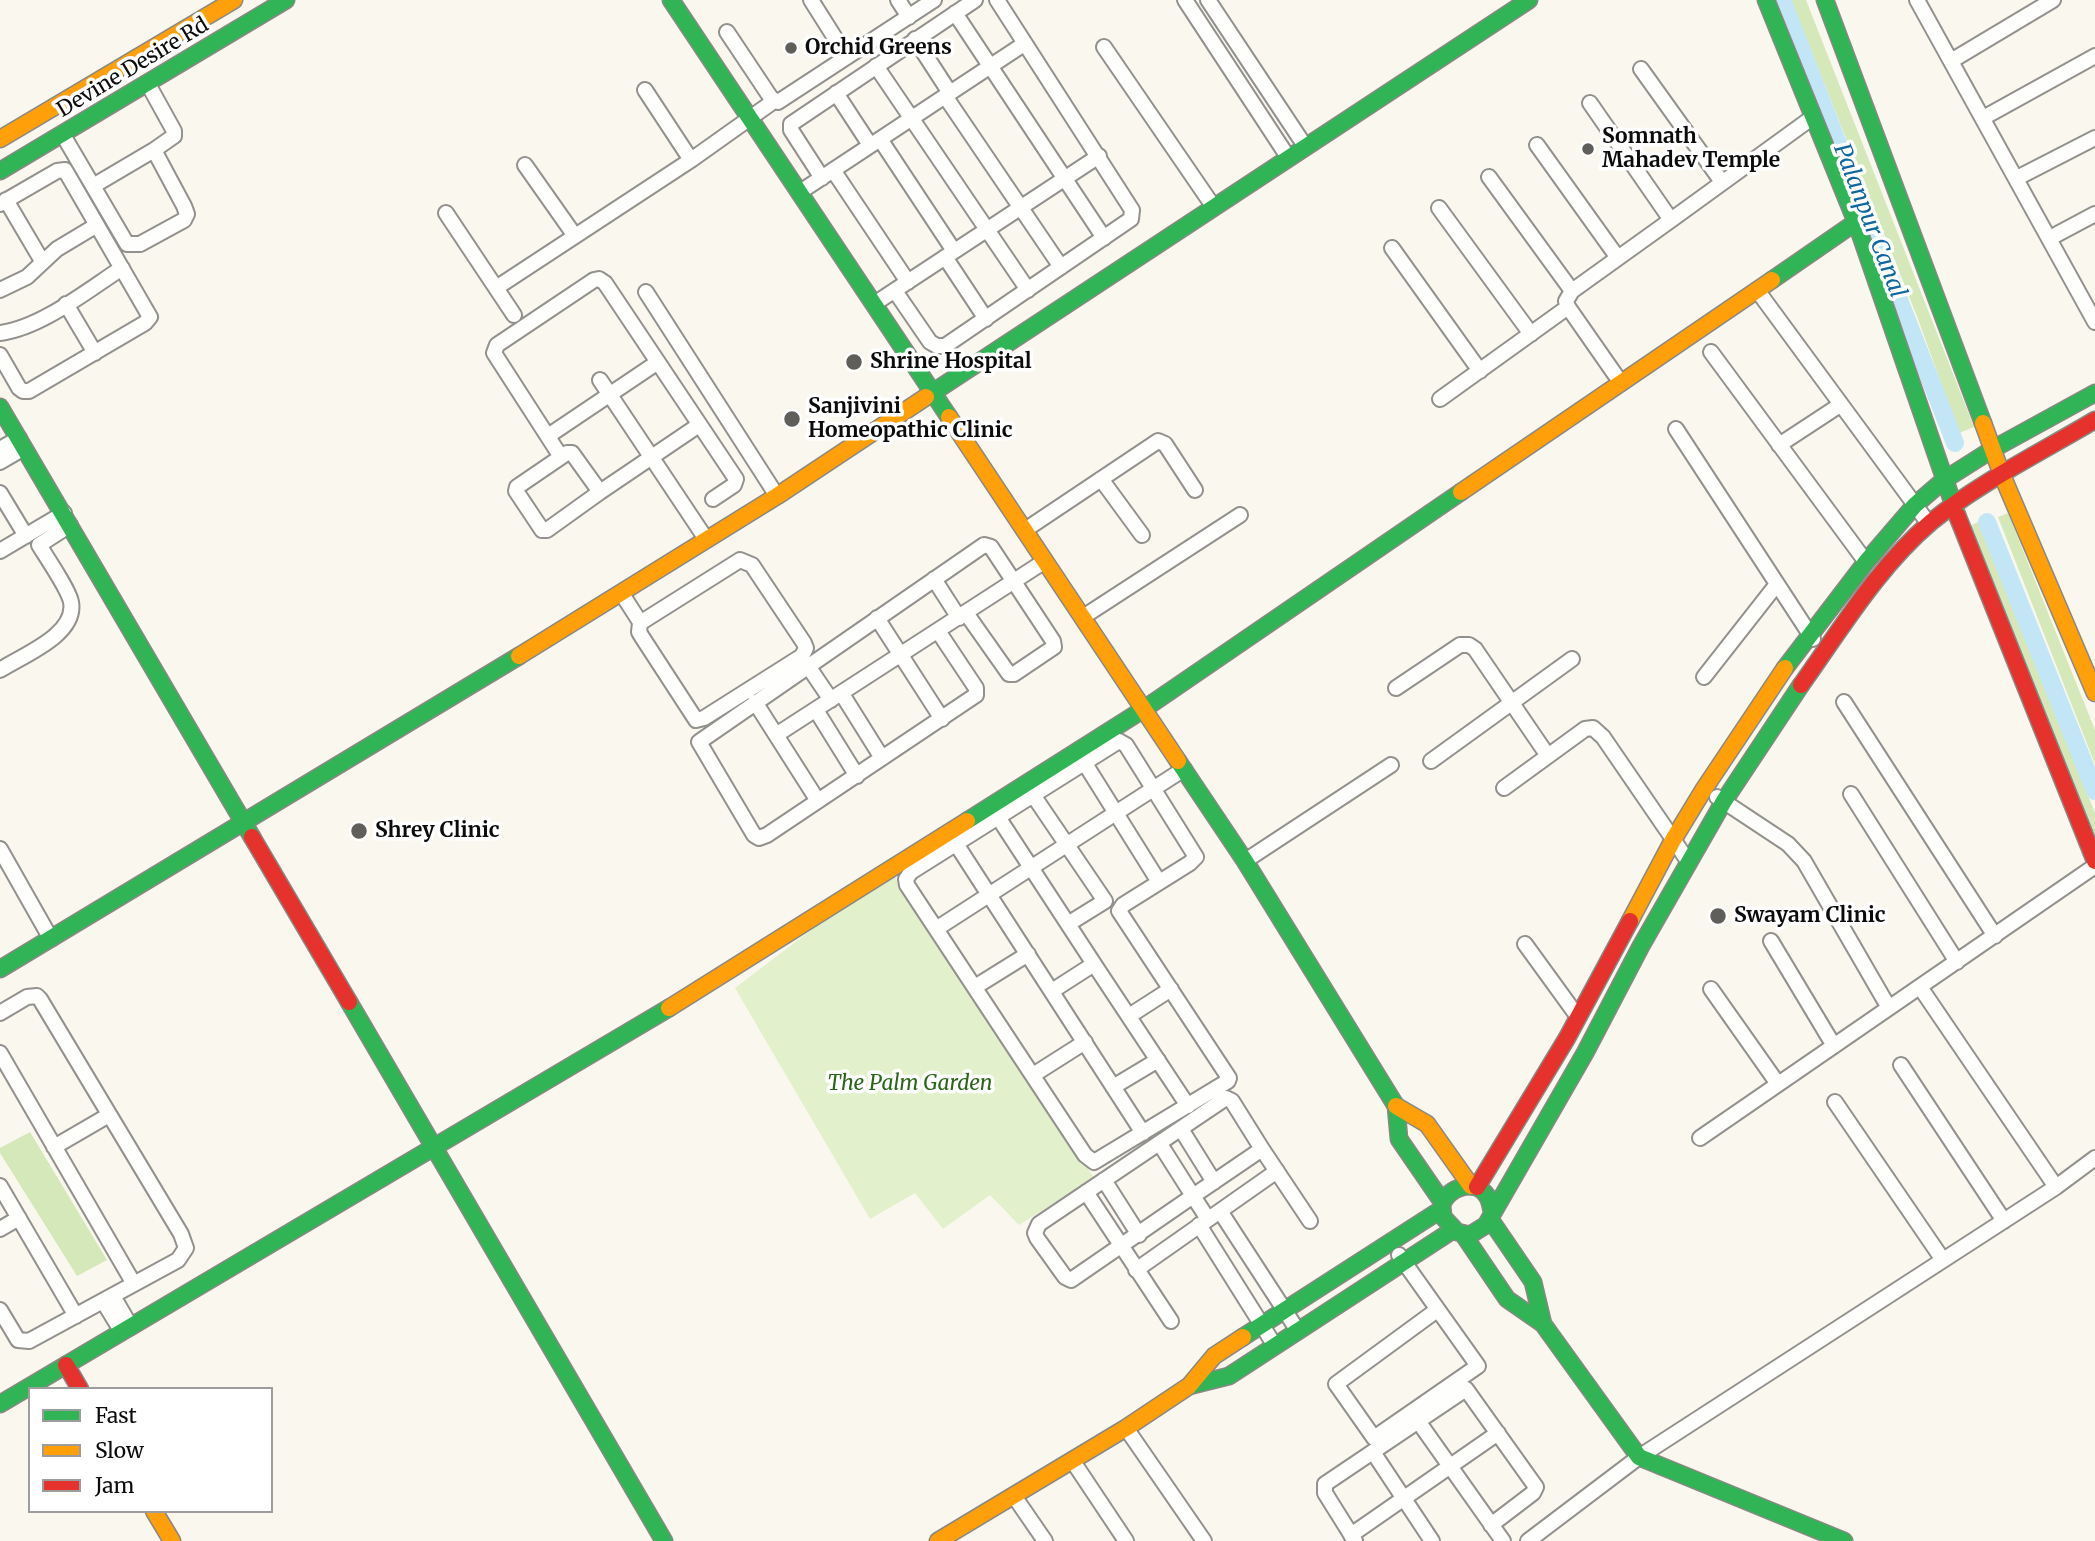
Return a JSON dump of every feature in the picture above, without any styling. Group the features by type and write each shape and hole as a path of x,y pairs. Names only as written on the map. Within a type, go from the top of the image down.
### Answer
{"street":[{"name":"Devine Desire Rd","path":"0,139 234,0"},
{"name":"Devine Desire Rd","path":"0,171 286,0"},
{"path":"671,0 1245,860 1396,1106 1399,1139 1443,1206 1447,1224 1458,1232 1507,1299 1543,1324 1639,1457 1844,1541"},
{"path":"811,0 847,58"},
{"path":"898,0 909,16"},
{"path":"496,288 691,160 774,101 782,100 934,0"},
{"path":"908,282 790,127 795,119 975,0"},
{"path":"895,290 930,342 937,346 950,344 1131,219 1133,215 1099,156 997,0"},
{"path":"1208,0 1305,146"},
{"path":"0,969 622,594 777,496 1529,0"},
{"path":"1700,1138 1995,936 2095,864 1953,505 1856,222 1766,0"},
{"path":"1825,0 2002,475 2095,693"},
{"path":"1917,0 2050,238 2090,296 2095,322"},
{"path":"1951,61 2053,0"},
{"path":"1190,2 1288,157"},
{"path":"955,13 1104,238"},
{"path":"727,32 774,101"},
{"path":"915,39 1020,208 1061,267"},
{"path":"800,192 1024,44"},
{"path":"1104,47 1213,206"},
{"path":"1983,118 2095,56"},
{"path":"876,66 1028,290"},
{"path":"1641,69 1722,182"},
{"path":"93,186 174,136 174,131 148,84"},
{"path":"645,90 691,160"},
{"path":"836,93 875,142 949,254 986,319"},
{"path":"1590,103 1671,220"},
{"path":"1621,383 1567,307 1566,301 1572,291 1813,117"},
{"path":"63,135 127,243 140,244 184,220 187,214 155,150"},
{"path":"2017,178 2095,138"},
{"path":"1537,145 1618,257"},
{"path":"874,304 1099,156"},
{"path":"526,165 575,236"},
{"path":"0,355 19,388 26,391 95,353 145,323 150,317 68,173 62,169 3,202 42,261"},
{"path":"1489,177 1572,291"},
{"path":"1439,208 1531,334"},
{"path":"446,213 514,315"},
{"path":"2050,238 2095,214"},
{"path":"29,1387 953,838 1856,222"},
{"path":"0,290 27,276 70,240 97,225"},
{"path":"1392,248 1480,371"},
{"path":"0,333 14,330 66,304 122,268"},
{"path":"561,457 494,353 497,345 599,279 605,283 736,481 713,499"},
{"path":"1757,290 1928,524"},
{"path":"646,292 777,496"},
{"path":"66,304 95,353"},
{"path":"1440,399 1567,307"},
{"path":"1711,352 1866,562"},
{"path":"548,436 658,362"},
{"path":"600,380 706,540"},
{"path":"1474,1186 1567,1038 1704,789 1810,634 1866,562 1914,505 1944,480 1993,449 2095,393"},
{"path":"1779,445 1840,405"},
{"path":"0,407 664,1541"},
{"path":"1189,1386 1229,1376 1403,1261 1458,1232 1479,1231 1491,1215 1585,1053 1641,946 1724,800 1882,571 1928,524 1953,505 2095,420"},
{"path":"600,492 572,453 561,457 517,487 516,491 541,530 547,530 699,425"},
{"path":"1676,429 1823,654"},
{"path":"1025,530 1158,441 1165,444 1195,490"},
{"path":"0,449 21,443"},
{"path":"0,462 21,443"},
{"path":"1101,479 1142,536"},
{"path":"0,493 26,536"},
{"path":"1083,617 1240,515"},
{"path":"0,551 26,536 67,519"},
{"path":"0,670 60,634 70,620 71,601 39,545 67,519"},
{"path":"934,579 1009,674 1014,674 1052,650 1055,645 991,547 987,545 934,579 699,742 754,835 762,838 973,699 976,691 938,631"},
{"path":"622,594 640,622 639,632 696,720 704,719 802,656 806,648 752,565 746,561 733,563 640,622"},
{"path":"776,735 1045,561"},
{"path":"1704,677 1777,584"},
{"path":"877,618 943,719"},
{"path":"1396,688 1460,646 1469,645 1475,649 1548,756"},
{"path":"1431,761 1572,659"},
{"path":"808,666 836,697 882,758"},
{"path":"755,702 818,801"},
{"path":"1844,702 1995,936"},
{"path":"816,710 857,776"},
{"path":"1747,727 1764,740"},
{"path":"1504,788 1585,729 1593,728 1603,737 1688,861"},
{"path":"1033,795 1105,901 1119,911 1229,1077 1228,1081 1098,1161 1089,1160 907,885 906,879 953,838 999,817 1033,795 1084,762 1113,744 1122,742 1196,857 1122,905 1119,911"},
{"path":"1084,762 1159,882"},
{"path":"1245,860 1391,765"},
{"path":"936,929 1184,769"},
{"path":"1704,789 1788,844 1804,861 1889,1008"},
{"path":"1850,794 1957,962"},
{"path":"999,817 1188,1106"},
{"path":"953,838 1143,1133"},
{"path":"0,849 51,939"},
{"path":"1068,924 1105,901"},
{"path":"1623,935 1641,946"},
{"path":"1771,941 1834,1046"},
{"path":"1525,944 1578,1017"},
{"path":"975,987 1028,954"},
{"path":"1052,991 1094,964"},
{"path":"1920,987 2056,1187"},
{"path":"1129,1016 1171,989"},
{"path":"1711,989 1778,1084"},
{"path":"0,1013 27,997 37,996 40,999 185,1241 184,1254 178,1260 35,1339 18,1340 0,1310"},
{"path":"1567,1038 1585,1053"},
{"path":"1032,1075 1085,1042"},
{"path":"0,1053 134,1284"},
{"path":"1113,1087 1157,1060"},
{"path":"1901,1065 2004,1221"},
{"path":"1262,1149 1071,1280 1065,1277 1037,1238 1035,1228 1039,1224 1229,1098 1310,1221"},
{"path":"1835,1101 1943,1260"},
{"path":"1396,1106 1427,1124 1474,1186 1489,1197 1491,1215 1533,1282 1543,1324"},
{"path":"54,1147 110,1115"},
{"path":"1181,1129 1214,1182"},
{"path":"1160,1144 1209,1218 1251,1259 1298,1331"},
{"path":"1528,1541 1639,1457 2056,1187 2095,1158"},
{"path":"1136,1270 1277,1171"},
{"path":"1104,1180 1139,1235"},
{"path":"938,1541 1126,1428 1189,1386 1214,1356 1443,1206 1451,1191 1464,1185 1474,1186"},
{"path":"0,1186 76,1316"},
{"path":"1086,1192 1171,1321"},
{"path":"0,1229 19,1218"},
{"path":"1209,1218 1230,1273 1275,1346"},
{"path":"1391,1242 1478,1366 1374,1438 1336,1384 1437,1310"},
{"path":"1230,1273 1251,1259"},
{"path":"108,1298 127,1329"},
{"path":"66,1365 79,1387"},
{"path":"0,1404 28,1387"},
{"path":"1491,1525 1536,1490 1498,1433 1468,1389 1324,1487 1353,1538 1403,1499 1498,1433"},
{"path":"1418,1421 1503,1541"},
{"path":"1126,1428 1204,1541"},
{"path":"1373,1452 1432,1541"},
{"path":"1072,1460 1126,1541"},
{"path":"1014,1496 1045,1541"},
{"path":"155,1513 172,1541"},
{"path":"961,1527 972,1541"}],"green space":[{"path":"1791,0 1806,0 1974,427 1959,433 1918,319"},
{"path":"2008,513 2095,730 2095,764 1998,517"},
{"path":"1978,522 2095,813 2095,843 1970,526"},
{"name":"The Palm Garden","path":"890,870 1094,1178 1019,1225 990,1195 943,1229 915,1193 870,1219 735,988"},
{"path":"30,1132 107,1260 77,1276 0,1153 0,1148"}],"waterway":[{"name":"Palanpur Canal","path":"1782,0 1955,443"},
{"path":"1987,522 2095,791"}],"traffic: fast":[{"path":"0,171 286,0"},
{"path":"671,0 949,417"},
{"path":"926,397 1529,0"},
{"path":"1766,0 1856,222 1957,515"},
{"path":"1825,0 1983,423"},
{"path":"1772,280 1856,222"},
{"path":"1785,668 1866,562 1915,505 1944,480 1993,449 2095,393"},
{"path":"0,407 252,837"},
{"path":"967,821 1144,709 1461,492"},
{"path":"0,969 519,656"},
{"path":"1492,1212 1490,1202 1482,1190 1469,1186 1450,1193 1442,1205 1443,1217 1457,1232 1470,1235 1486,1225 1585,1053 1641,946 1724,801 1801,685"},
{"path":"1178,761 1245,861 1396,1106 1399,1139 1443,1203"},
{"path":"349,1002 664,1541"},
{"path":"29,1387 669,1008"},
{"path":"1243,1337 1442,1209"},
{"path":"1490,1219 1533,1282 1543,1324"},
{"path":"1189,1386 1229,1376 1453,1230"},
{"path":"1463,1234 1507,1299 1543,1324 1639,1457 1844,1541"},
{"path":"0,1404 28,1387"}],"traffic: slow":[{"path":"0,139 234,0"},
{"path":"1461,492 1772,280"},
{"path":"519,656 777,496 926,397"},
{"path":"949,417 1178,761"},
{"path":"1983,423 2002,475 2095,693"},
{"path":"1630,921 1673,840 1704,789 1785,668"},
{"path":"669,1008 967,821"},
{"path":"1396,1106 1427,1124 1471,1186"},
{"path":"938,1541 1126,1428 1189,1386 1214,1356 1243,1337"},
{"path":"155,1513 172,1541"}],"traffic: jam":[{"path":"1801,685 1877,579 1931,522 1989,481 2095,420"},
{"path":"1957,515 2095,861"},
{"path":"252,837 349,1002"},
{"path":"1477,1187 1567,1038 1630,921"},
{"path":"66,1365 79,1387"}],"place":[{"name":"Orchid Greens","path":"791,48"},
{"name":"Somnath Mahadev Temple","path":"1588,149"},
{"name":"Shrine Hospital","path":"854,362"},
{"name":"Sanjivini Homeopathic Clinic","path":"792,419"},
{"name":"Shrey Clinic","path":"359,831"},
{"name":"Swayam Clinic","path":"1718,916"}]}
